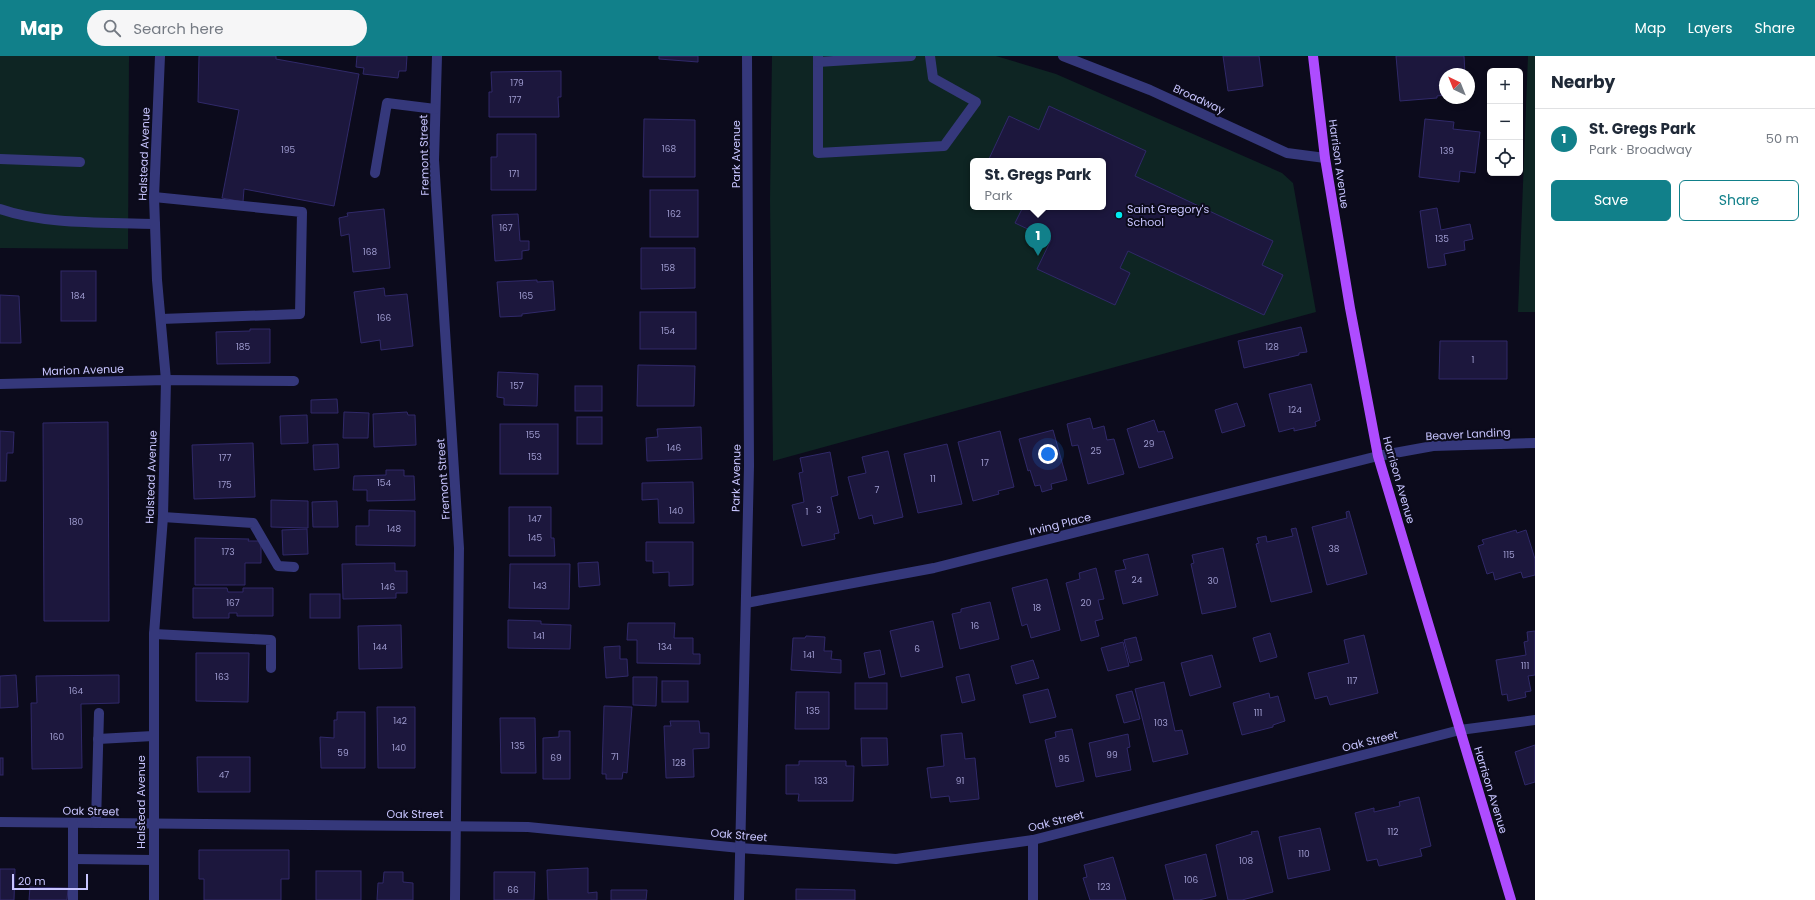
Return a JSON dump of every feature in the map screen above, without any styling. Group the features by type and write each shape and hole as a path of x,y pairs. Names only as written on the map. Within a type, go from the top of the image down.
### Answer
{"main road":[{"name":"Harrison Avenue","path":"1313,56 1325,158 1378,456 1511,900"}],"street":[{"name":"Halstead Avenue","path":"154,900 154,634 163,518 166,380 157,280 154,197 160,56"},
{"name":"Fremont Street","path":"437,56 434,160 459,548 455,900"},
{"name":"Park Avenue","path":"739,900 749,466 747,56"},
{"path":"911,56 818,59 818,153 944,146 976,102 933,78 930,56"},
{"name":"Broadway","path":"1063,56 1150,90 1287,153 1325,158"},
{"path":"375,172 387,103 435,109"},
{"path":"0,159 80,162"},
{"path":"154,197 302,212 300,314 161,319"},
{"path":"0,209 13,214 67,221 155,224"},
{"name":"Marion Avenue","path":"0,384 166,380 294,381"},
{"name":"Beaver Landing","path":"1378,456 1433,446 1535,443"},
{"name":"Irving Place","path":"746,603 934,568 1378,456"},
{"path":"163,518 253,522 278,566 294,567"},
{"path":"154,634 271,640 271,668"},
{"path":"96,823 99,713"},
{"name":"Oak Street","path":"0,822 154,825 528,827 740,848 896,859 1033,840 1460,730 1535,720"},
{"path":"98,739 153,736"},
{"path":"72,900 73,823"},
{"path":"1033,840 1033,900"},
{"path":"73,859 154,860"}],"green space":[{"path":"0,56 129,56 128,249 0,248"},
{"path":"772,56 996,56 1056,74 1282,173 1293,183 1316,312 773,461 770,200"},
{"path":"1528,56 1535,56 1535,312 1518,312"}],"building":[{"path":"199,56 276,56 276,59 359,74 334,206 244,189 243,202 222,198 239,110 198,102"},
{"path":"357,56 407,56 406,71 399,71 398,78 363,74 364,68 356,67"},
{"path":"659,56 698,56 698,62 659,59"},
{"path":"1223,56 1259,56 1263,86 1228,91"},
{"path":"1396,56 1464,56 1465,68 1439,68 1439,96 1437,96 1437,98 1400,101"},
{"path":"561,71 561,97 558,97 559,117 489,117 489,92 492,92 491,72"},
{"name":"Saint Gregory's School","path":"1049,106 1146,151 1135,176 1273,241 1262,265 1283,275 1264,315 1128,251 1120,268 1130,273 1115,305 1037,269 1051,240 1015,223 1022,210 1106,210 1106,158 989,158 1009,116 1039,130"},
{"path":"644,119 695,120 695,177 643,177"},
{"path":"1425,119 1454,122 1453,129 1480,132 1475,173 1460,171 1459,182 1419,177"},
{"path":"497,134 536,134 536,190 491,190 491,157 497,157"},
{"path":"650,190 698,190 698,237 650,237"},
{"path":"1437,208 1441,230 1470,224 1473,239 1464,241 1465,250 1444,254 1446,265 1428,268 1420,211"},
{"path":"384,209 390,268 353,272 349,234 341,236 339,218 348,216 347,213"},
{"path":"518,214 520,241 529,241 529,250 522,251 522,259 495,261 492,215"},
{"path":"641,248 695,248 695,288 641,289"},
{"path":"61,271 96,271 96,321 61,321"},
{"path":"537,280 537,282 553,281 555,310 522,314 522,316 500,317 497,282"},
{"path":"384,288 385,296 407,294 413,346 381,350 380,340 361,343 354,292"},
{"path":"0,295 19,296 21,343 0,343"},
{"path":"640,312 696,312 696,349 640,349"},
{"path":"1301,327 1307,352 1244,368 1238,341"},
{"path":"250,329 270,329 270,363 217,364 216,332 250,331"},
{"path":"1440,341 1507,341 1507,379 1439,379"},
{"path":"638,365 695,366 694,406 637,406"},
{"path":"498,372 538,374 537,406 504,405 504,398 497,397"},
{"path":"1311,384 1320,420 1315,422 1316,426 1294,431 1294,428 1279,432 1269,394"},
{"path":"575,386 602,386 602,411 575,411"},
{"path":"337,399 338,413 311,413 311,400"},
{"path":"1237,403 1245,426 1222,433 1215,410"},
{"path":"344,412 369,413 368,438 343,438"},
{"path":"407,412 408,415 415,415 416,445 374,447 373,414"},
{"path":"307,415 308,443 281,444 280,416"},
{"path":"577,417 602,417 602,444 577,444"},
{"path":"1090,418 1093,429 1104,426 1107,440 1114,439 1124,474 1088,484 1078,445 1072,446 1067,424"},
{"path":"1154,420 1158,432 1164,431 1173,458 1139,468 1127,429"},
{"path":"108,422 109,621 44,621 43,423"},
{"path":"500,424 558,424 558,474 500,474"},
{"path":"701,427 702,459 647,461 646,438 658,437 657,429"},
{"path":"1053,430 1067,480 1051,484 1052,489 1042,492 1040,485 1035,486 1030,470 1028,471 1019,439"},
{"path":"0,431 14,432 13,453 7,453 6,481 0,481"},
{"path":"1000,431 1014,487 998,491 999,494 973,501 958,442"},
{"path":"253,443 255,497 194,499 192,445"},
{"path":"338,444 339,468 314,470 313,445"},
{"path":"947,444 962,504 918,513 904,454"},
{"path":"888,451 903,517 874,524 872,515 859,519 848,477 866,473 862,457"},
{"path":"830,452 838,495 831,497 839,533 834,534 835,539 802,546 792,505 804,502 799,473 803,472 800,458"},
{"path":"386,470 404,470 404,476 414,476 415,500 367,501 367,490 353,490 354,476 386,475"},
{"path":"693,482 694,523 659,523 658,499 642,500 642,483"},
{"path":"271,500 308,501 308,528 271,527"},
{"path":"337,501 338,527 313,527 312,502"},
{"path":"509,507 551,507 551,538 554,538 555,556 509,556"},
{"path":"369,510 415,511 415,546 356,545 356,526 369,526"},
{"path":"1349,511 1367,574 1327,585 1312,527 1347,518 1346,512"},
{"path":"1296,528 1312,592 1271,602 1256,544 1259,543 1257,538 1266,536 1267,542 1293,536 1291,529"},
{"path":"307,529 308,554 283,555 282,530"},
{"path":"1516,530 1517,533 1526,530 1535,559 1535,575 1523,578 1521,572 1495,580 1493,572 1487,574 1478,546 1484,544 1482,540"},
{"path":"195,538 249,539 248,541 261,541 261,563 245,563 245,585 195,585"},
{"path":"646,542 693,542 693,585 669,586 669,572 653,573 653,561 646,561"},
{"path":"1223,548 1236,607 1202,614 1191,564 1194,563 1192,555"},
{"path":"1148,554 1158,595 1123,604 1115,571 1126,569 1123,560"},
{"path":"598,562 600,585 579,587 578,563"},
{"path":"395,563 395,571 407,571 407,593 396,593 396,598 343,599 342,564"},
{"path":"510,564 570,564 569,609 509,608"},
{"path":"1096,568 1104,599 1098,600 1103,619 1095,621 1099,636 1081,641 1066,583 1080,579 1079,573"},
{"path":"1047,579 1060,630 1031,638 1027,624 1022,626 1012,588"},
{"path":"193,588 227,588 228,592 243,592 243,588 273,588 273,616 237,616 237,613 229,613 229,618 193,618"},
{"path":"310,594 340,594 340,618 310,618"},
{"path":"990,602 999,639 960,649 952,614 961,612 961,609"},
{"path":"508,620 541,621 541,624 571,625 570,649 508,648"},
{"path":"933,621 943,667 901,677 890,631"},
{"path":"628,623 675,623 674,638 693,638 693,654 700,654 700,664 637,663 637,640 627,640"},
{"path":"401,625 402,668 359,669 358,626"},
{"path":"1535,631 1535,675 1528,676 1531,691 1525,692 1526,697 1508,701 1507,694 1502,695 1496,660 1526,655 1524,642 1528,641 1527,632"},
{"path":"1270,633 1277,657 1260,662 1253,638"},
{"path":"1364,635 1378,693 1330,705 1327,696 1315,699 1308,673 1349,663 1344,640"},
{"path":"806,636 825,637 824,651 832,651 831,659 841,660 841,673 791,670 793,638 805,638"},
{"path":"1136,637 1142,660 1130,663 1124,640"},
{"path":"1123,642 1129,666 1108,671 1101,648"},
{"path":"620,646 620,659 627,659 628,676 606,678 604,647"},
{"path":"880,650 885,674 869,678 864,653"},
{"path":"196,653 249,653 248,702 196,701"},
{"path":"1212,655 1221,687 1190,696 1181,663"},
{"path":"1033,660 1039,678 1016,684 1011,666"},
{"path":"969,674 975,700 962,703 956,677"},
{"path":"16,675 18,707 0,708 0,676"},
{"path":"119,675 119,703 81,704 82,768 32,769 31,703 37,703 36,676"},
{"path":"633,677 657,677 656,706 633,705"},
{"path":"662,681 688,681 688,702 662,702"},
{"path":"1164,682 1175,731 1182,730 1188,754 1153,762 1135,689"},
{"path":"855,683 887,683 887,709 855,709"},
{"path":"1048,689 1056,717 1030,723 1023,695"},
{"path":"1132,691 1140,719 1124,723 1116,695"},
{"path":"796,692 829,692 829,729 795,729"},
{"path":"1269,693 1270,698 1278,696 1285,721 1273,725 1273,727 1242,735 1233,703"},
{"path":"604,706 632,707 627,773 623,772 622,779 606,779 606,774 602,774"},
{"path":"377,707 415,707 415,768 378,768"},
{"path":"337,712 365,712 365,768 321,768 320,737 334,738 334,720 337,720"},
{"path":"500,718 535,718 536,773 501,773"},
{"path":"670,721 699,721 700,733 709,733 709,748 693,749 694,777 666,778 664,726 671,726"},
{"path":"1072,729 1084,781 1056,787 1045,740 1056,737 1055,732"},
{"path":"559,731 570,731 570,779 543,779 543,738 559,737"},
{"path":"962,733 965,759 975,758 979,799 950,802 949,796 931,798 927,768 944,766 941,735"},
{"path":"1128,734 1130,747 1127,748 1131,770 1096,777 1089,743"},
{"path":"861,738 887,738 888,765 862,766"},
{"path":"1535,745 1535,782 1525,785 1515,752"},
{"path":"197,757 250,757 250,792 198,792"},
{"path":"0,758 3,758 3,775 0,775"},
{"path":"799,761 846,761 846,766 854,766 853,801 798,801 799,794 786,794 786,765 799,765"},
{"path":"1419,797 1431,846 1420,849 1422,856 1379,866 1377,859 1367,861 1355,813 1374,808 1374,812 1400,806 1399,802"},
{"path":"1320,828 1330,870 1288,879 1279,837"},
{"path":"1258,831 1273,892 1242,900 1228,900 1216,845 1252,834 1251,832"},
{"path":"199,850 289,850 289,879 281,879 281,900 204,900 204,879 199,879"},
{"path":"1206,854 1216,896 1199,900 1174,900 1165,865"},
{"path":"1113,857 1126,900 1090,900 1083,878 1087,877 1084,865"},
{"path":"588,868 588,893 597,892 597,900 548,900 547,870"},
{"path":"0,869 15,869 14,900 0,900"},
{"path":"316,871 361,871 361,900 316,900"},
{"path":"384,872 403,872 403,882 413,883 413,900 377,900 378,883 383,883"},
{"path":"494,872 535,872 534,900 494,900"},
{"path":"30,887 68,888 67,900 29,900"},
{"path":"796,889 855,890 855,900 796,900"},
{"path":"611,890 647,890 646,900 611,900"}],"place":[{"name":"Saint Gregory's School","path":"1119,215"},
{"name":"St. Gregs Park","path":"1038,256"}]}
